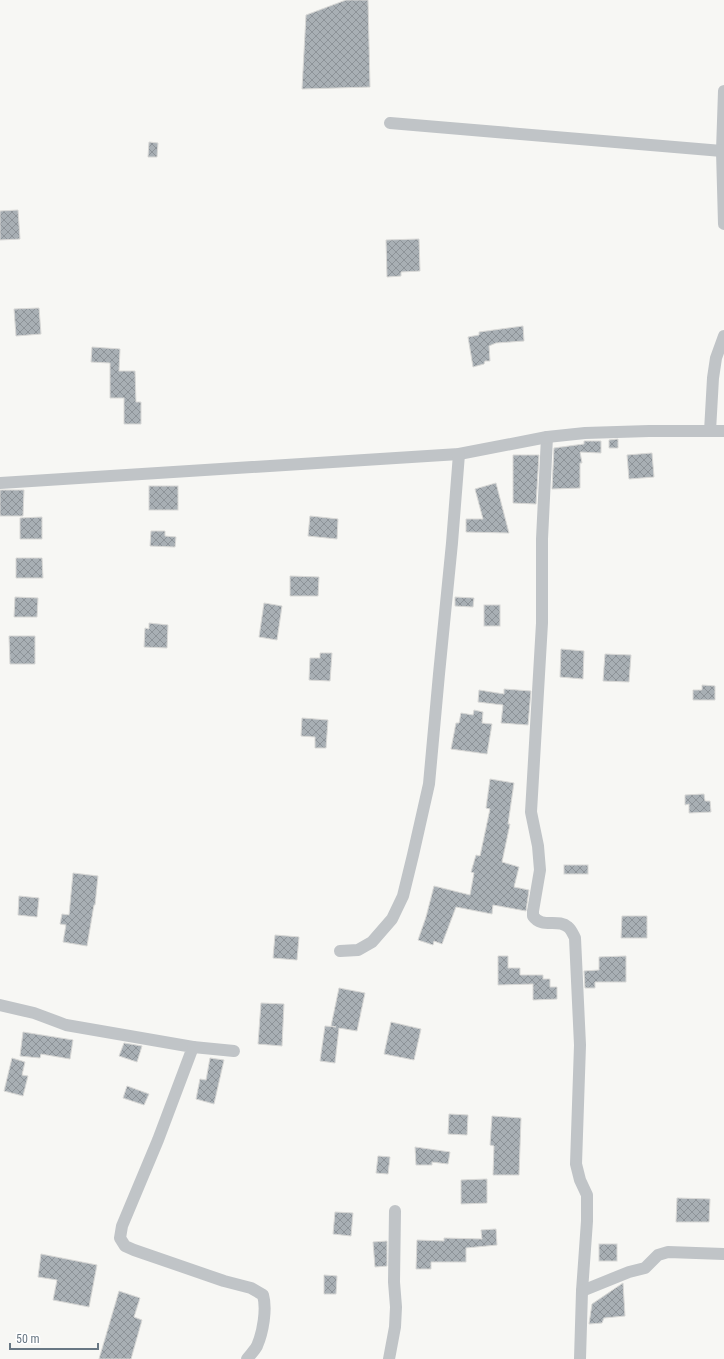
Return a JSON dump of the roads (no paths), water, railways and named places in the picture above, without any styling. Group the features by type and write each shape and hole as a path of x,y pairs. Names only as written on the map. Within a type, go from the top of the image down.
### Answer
{"street":[{"path":"724,91 722,151 724,224"},
{"path":"390,123 722,151"},
{"path":"710,431 713,378 716,358 724,336"},
{"path":"0,483 459,454 547,438 585,433 724,431"},
{"path":"547,438 542,539 542,623 531,812 538,846 540,870 533,916 539,922 562,924 569,927 575,938 580,1045 576,1164 580,1180 587,1195 580,1359"},
{"path":"340,951 358,950 372,942 392,919 403,896 413,855 429,784 459,454"},
{"path":"0,1005 34,1013 66,1025 194,1047 234,1051"},
{"path":"194,1047 158,1140 122,1226 120,1238 125,1246 134,1250 224,1281 251,1288 263,1295 266,1303 264,1320 256,1346 247,1359"},
{"path":"389,1359 395,1327 396,1307 394,1282 395,1211"},
{"path":"582,1291 630,1272 645,1268 658,1255 668,1252 724,1254"}]}
